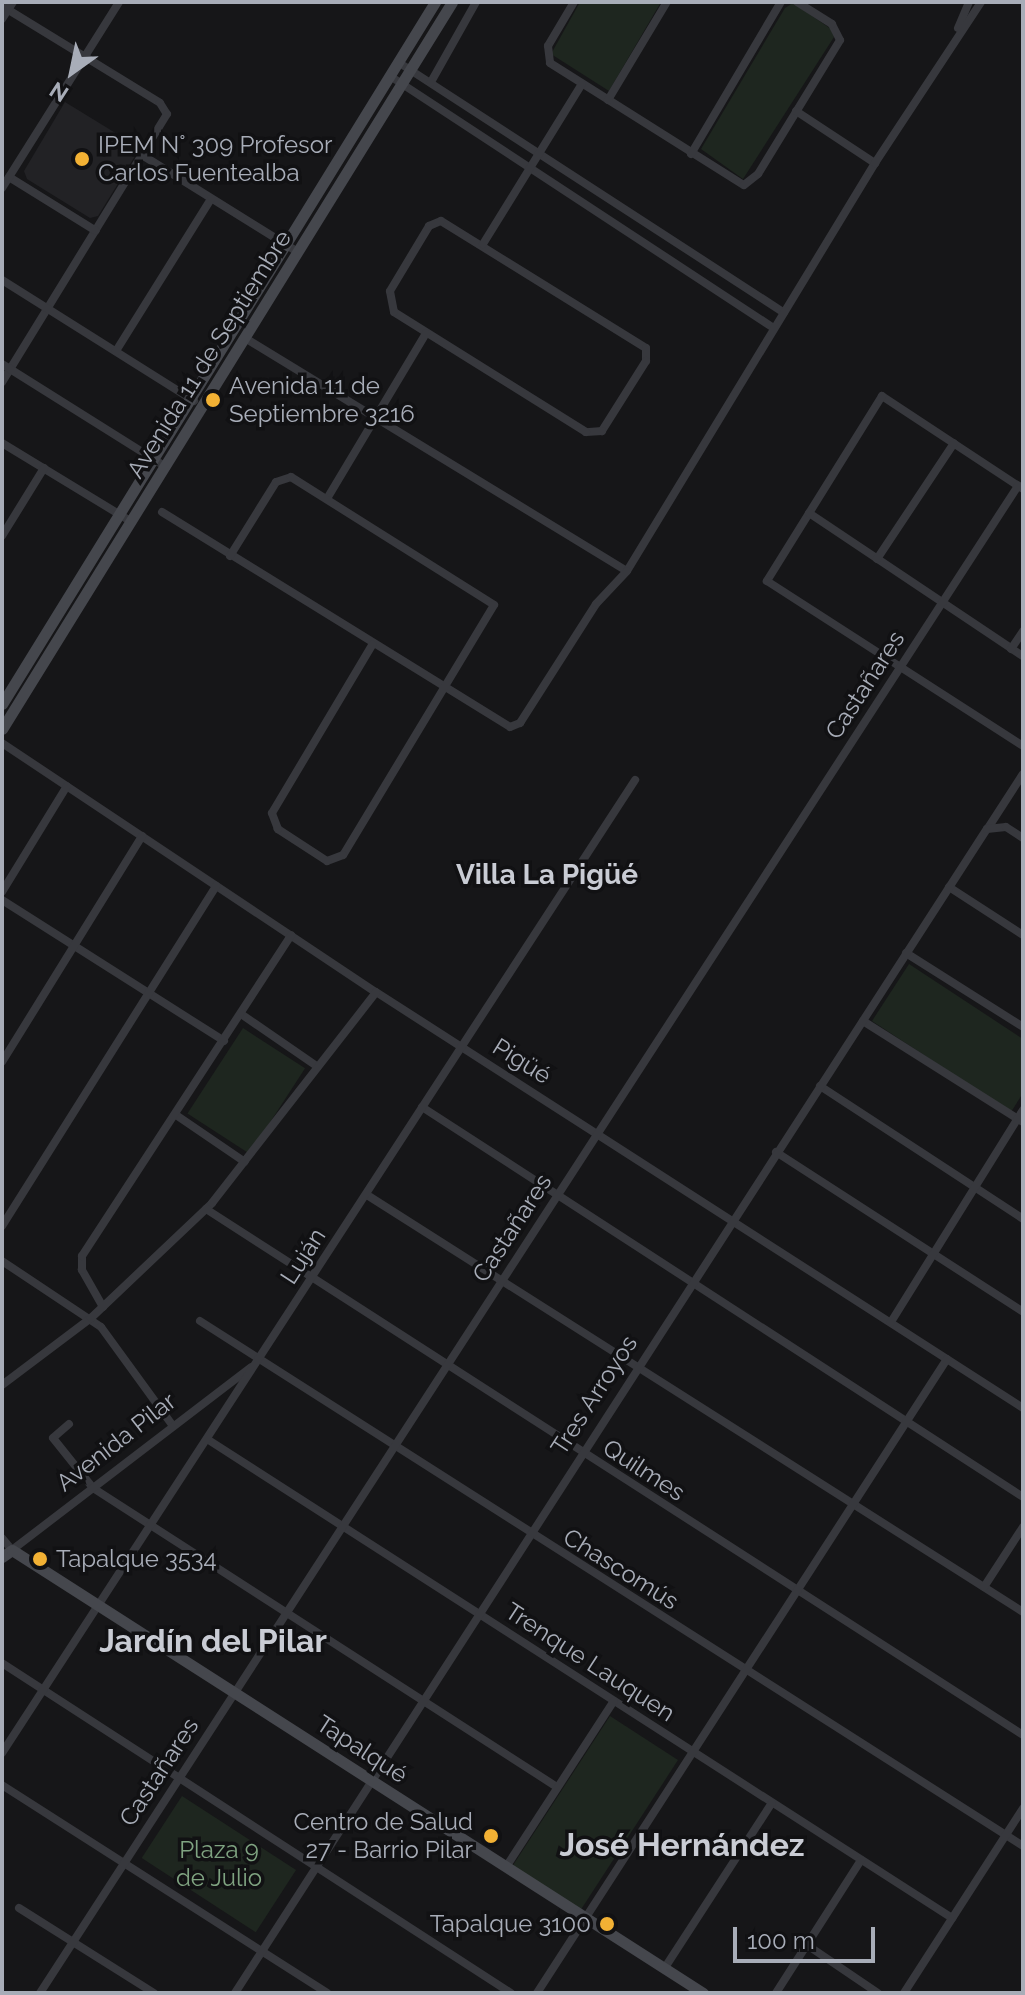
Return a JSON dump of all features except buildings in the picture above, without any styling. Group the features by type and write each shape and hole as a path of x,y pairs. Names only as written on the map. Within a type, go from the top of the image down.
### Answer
{"main road":[{"name":"Avenida 11 de Septiembre","path":"2,729 245,338 292,249 433,3"},
{"name":"Avenida 11 de Septiembre","path":"3,702 191,399 402,83 449,7"},
{"name":"Tapalqué","path":"7,1553 99,1605 703,1993"}],"street":[{"path":"2,188 119,2"},
{"path":"431,82 476,2"},
{"path":"574,2 546,52 550,63 739,184 749,184 840,35 832,24 797,2"},
{"path":"608,100 667,2"},
{"path":"691,154 781,2"},
{"path":"433,3 449,7"},
{"path":"162,512 446,690 516,727 596,604 627,571 975,3"},
{"path":"2,19 8,6 166,108 165,119 47,309 6,366 2,382"},
{"path":"398,62 784,313"},
{"path":"390,76 774,328"},
{"path":"483,244 582,84"},
{"path":"796,111 875,163"},
{"path":"142,155 292,249"},
{"path":"9,177 96,231"},
{"path":"116,351 211,199"},
{"path":"447,222 646,348 646,361 605,428 596,434 586,432 426,333 394,312 388,297 429,226 447,222"},
{"path":"2,280 202,406"},
{"path":"328,497 426,333"},
{"path":"245,338 627,571"},
{"path":"6,366 166,467"},
{"path":"1021,487 882,396 767,581 1023,746"},
{"path":"2,443 132,522"},
{"path":"877,559 954,443"},
{"path":"2,536 44,468"},
{"path":"230,556 280,478 291,477 328,497 492,601 492,616 343,855 327,861 278,829 272,813 372,645"},
{"name":"Castañares","path":"40,1993 597,1132 1021,487"},
{"path":"809,513 1023,656"},
{"path":"1011,649 1023,631"},
{"path":"3,702 15,708"},
{"name":"Pigüé","path":"2,743 376,992 732,1218 1023,1408"},
{"name":"Tres Arroyos","path":"235,1993 732,1218 1023,774"},
{"name":"Luján","path":"2,1753 635,780"},
{"path":"2,892 67,786"},
{"path":"991,827 1023,838"},
{"path":"2,1062 142,836"},
{"path":"2,1226 216,886"},
{"path":"949,887 1023,935"},
{"path":"2,900 224,1041"},
{"path":"103,1307 82,1270 82,1256 291,935"},
{"path":"906,953 1023,1027"},
{"path":"2,1385 91,1318 206,1209 376,992"},
{"path":"241,1014 318,1067"},
{"path":"863,1021 1020,1120"},
{"path":"820,1086 1023,1219"},
{"path":"422,1107 1023,1497"},
{"path":"891,1322 1020,1120 1023,1110"},
{"path":"176,1115 245,1162"},
{"path":"776,1152 1023,1312"},
{"path":"367,1195 1023,1612"},
{"name":"Quilmes","path":"206,1209 1023,1735"},
{"path":"2,1261 91,1318 173,1426"},
{"name":"Chascomús","path":"200,1321 392,1449 1023,1846"},
{"path":"537,1993 947,1359"},
{"name":"Avenida Pilar","path":"7,1553 258,1362"},
{"path":"69,1424 53,1438 93,1488 557,1787"},
{"name":"Trenque Lauquen","path":"207,1439 952,1918"},
{"path":"984,1587 1023,1527"},
{"name":"Tapalqué","path":"2,1538 7,1553"},
{"path":"2,1663 511,1993"},
{"path":"506,1867 614,1701"},
{"path":"2,1785 327,1993"},
{"path":"664,1969 772,1803"},
{"path":"904,1993 1023,1808"},
{"path":"776,1993 861,1860"},
{"path":"19,1908 154,1993"},
{"path":"807,1945 878,1993"}],"shaded area":[{"name":"IPEM N° 309 Profesor Carlos Fuentealba","path":"65,102 140,148 98,216 90,218 27,179 24,171"}],"green space":[{"path":"580,2 661,2 609,91 551,54"},
{"path":"793,3 831,29 834,37 743,179 701,149 785,8"},
{"path":"909,964 1023,1039 1023,1093 1011,1112 872,1021"},
{"path":"243,1028 305,1068 250,1154 187,1114"},
{"path":"610,1716 678,1760 578,1914 510,1870"},
{"name":"Plaza 9 de Julio","path":"182,1796 296,1870 256,1932 142,1858"}],"place":[{"name":"IPEM N° 309 Profesor Carlos Fuentealba","path":"82,159"},
{"name":"Avenida 11 de Septiembre 3216","path":"213,400"},
{"name":"Tapalque 3534","path":"40,1559"},
{"name":"Centro de Salud 27 - Barrio Pilar","path":"491,1836"},
{"name":"Tapalque 3100","path":"607,1924"}],"district":[{"name":"Villa La Pigüé","path":"547,875"},
{"name":"Jardín del Pilar","path":"213,1641"},
{"name":"José Hernández","path":"682,1845"}]}
